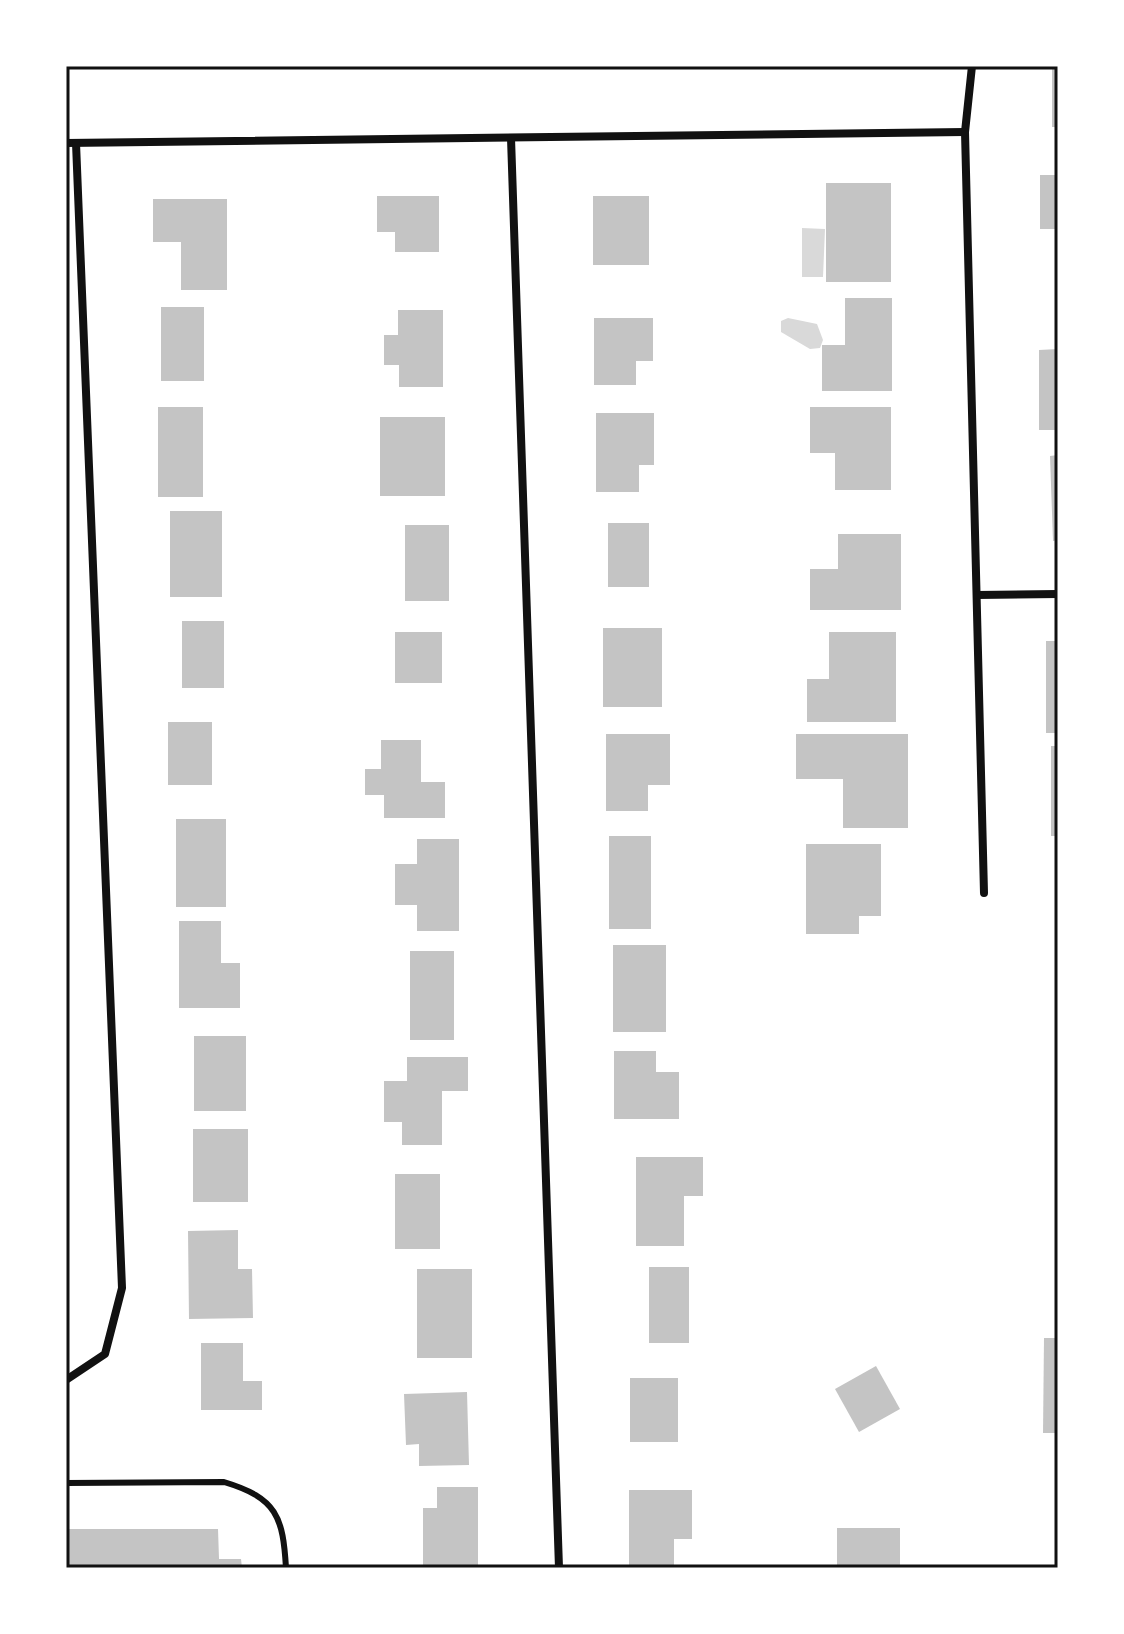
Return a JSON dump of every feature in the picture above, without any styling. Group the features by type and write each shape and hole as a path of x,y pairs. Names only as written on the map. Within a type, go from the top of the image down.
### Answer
{"street":[{"path":"972,66 965,132 984,893"},
{"path":"66,1380 105,1354 122,1288 71,143 965,132"},
{"path":"511,138 559,1568"},
{"path":"977,595 1058,594"}],"lane":[{"path":"66,1483 224,1482 246,1489 270,1507 284,1526 286,1568"}],"shaded area":[{"path":"802,228 825,229 823,277 802,277"},
{"path":"788,318 817,324 823,340 820,348 810,349 781,332 781,321"}],"building":[{"path":"1052,66 1058,66 1058,127 1052,127"},
{"path":"1040,175 1058,175 1058,229 1040,229"},
{"path":"826,183 891,183 891,282 826,282"},
{"path":"377,196 439,196 439,252 395,252 395,232 377,232"},
{"path":"593,196 649,196 649,265 593,265"},
{"path":"153,199 227,199 227,290 181,290 181,242 153,242"},
{"path":"845,298 892,298 892,391 822,391 822,345 845,345"},
{"path":"161,307 204,307 204,381 161,381"},
{"path":"398,310 443,310 443,387 399,387 399,365 384,365 384,335 398,335"},
{"path":"594,318 653,318 653,361 636,361 636,385 594,385"},
{"path":"1058,349 1058,430 1039,430 1039,350"},
{"path":"158,407 203,407 203,497 158,497"},
{"path":"810,407 891,407 891,490 835,490 835,453 810,453"},
{"path":"596,413 654,413 654,465 639,465 639,492 596,492"},
{"path":"380,417 445,417 445,496 380,496"},
{"path":"1058,455 1058,540 1053,541 1050,456"},
{"path":"170,511 222,511 222,597 170,597"},
{"path":"608,523 649,523 649,587 608,587"},
{"path":"405,525 449,525 449,601 405,601"},
{"path":"838,534 901,534 901,610 810,610 810,569 838,569"},
{"path":"182,621 224,621 224,688 182,688"},
{"path":"603,628 662,628 662,707 603,707"},
{"path":"395,632 442,632 442,683 395,683"},
{"path":"829,632 896,632 896,722 807,722 807,679 829,679"},
{"path":"1046,641 1058,641 1058,733 1046,733"},
{"path":"168,722 212,722 212,785 168,785"},
{"path":"606,734 670,734 670,785 648,785 648,811 606,811"},
{"path":"796,734 908,734 908,828 843,828 843,779 796,779"},
{"path":"381,740 421,740 421,782 445,782 445,818 384,818 384,795 365,795 365,769 381,769"},
{"path":"1051,746 1058,746 1058,836 1051,836"},
{"path":"176,819 226,819 226,907 176,907"},
{"path":"609,836 651,836 651,929 609,929"},
{"path":"417,839 459,839 459,931 417,931 417,905 395,905 395,864 417,864"},
{"path":"806,844 881,844 881,916 859,916 859,934 806,934"},
{"path":"179,921 221,921 221,963 240,963 240,1008 179,1008"},
{"path":"613,945 666,945 666,1032 613,1032"},
{"path":"410,951 454,951 454,1040 410,1040"},
{"path":"194,1036 246,1036 246,1111 194,1111"},
{"path":"614,1051 656,1051 656,1072 679,1072 679,1119 614,1119"},
{"path":"407,1057 468,1057 468,1091 442,1091 442,1145 402,1145 402,1122 384,1122 384,1081 407,1081"},
{"path":"193,1129 248,1129 248,1202 193,1202"},
{"path":"636,1157 703,1157 703,1196 684,1196 684,1246 636,1246"},
{"path":"395,1174 440,1174 440,1249 395,1249"},
{"path":"238,1230 238,1269 252,1269 253,1318 189,1319 188,1231"},
{"path":"649,1267 689,1267 689,1343 649,1343"},
{"path":"417,1269 472,1269 472,1358 417,1358"},
{"path":"1044,1338 1058,1338 1058,1433 1043,1433"},
{"path":"201,1343 243,1343 243,1381 262,1381 262,1410 201,1410"},
{"path":"876,1366 900,1409 859,1432 835,1389"},
{"path":"630,1378 678,1378 678,1442 630,1442"},
{"path":"467,1392 469,1465 419,1466 419,1444 406,1445 404,1394"},
{"path":"437,1487 478,1487 478,1568 423,1568 423,1508 437,1508"},
{"path":"629,1490 692,1490 692,1539 674,1539 674,1567 629,1567"},
{"path":"837,1528 900,1528 900,1565 837,1565"},
{"path":"66,1529 218,1529 219,1559 241,1559 242,1568 66,1568"}]}
